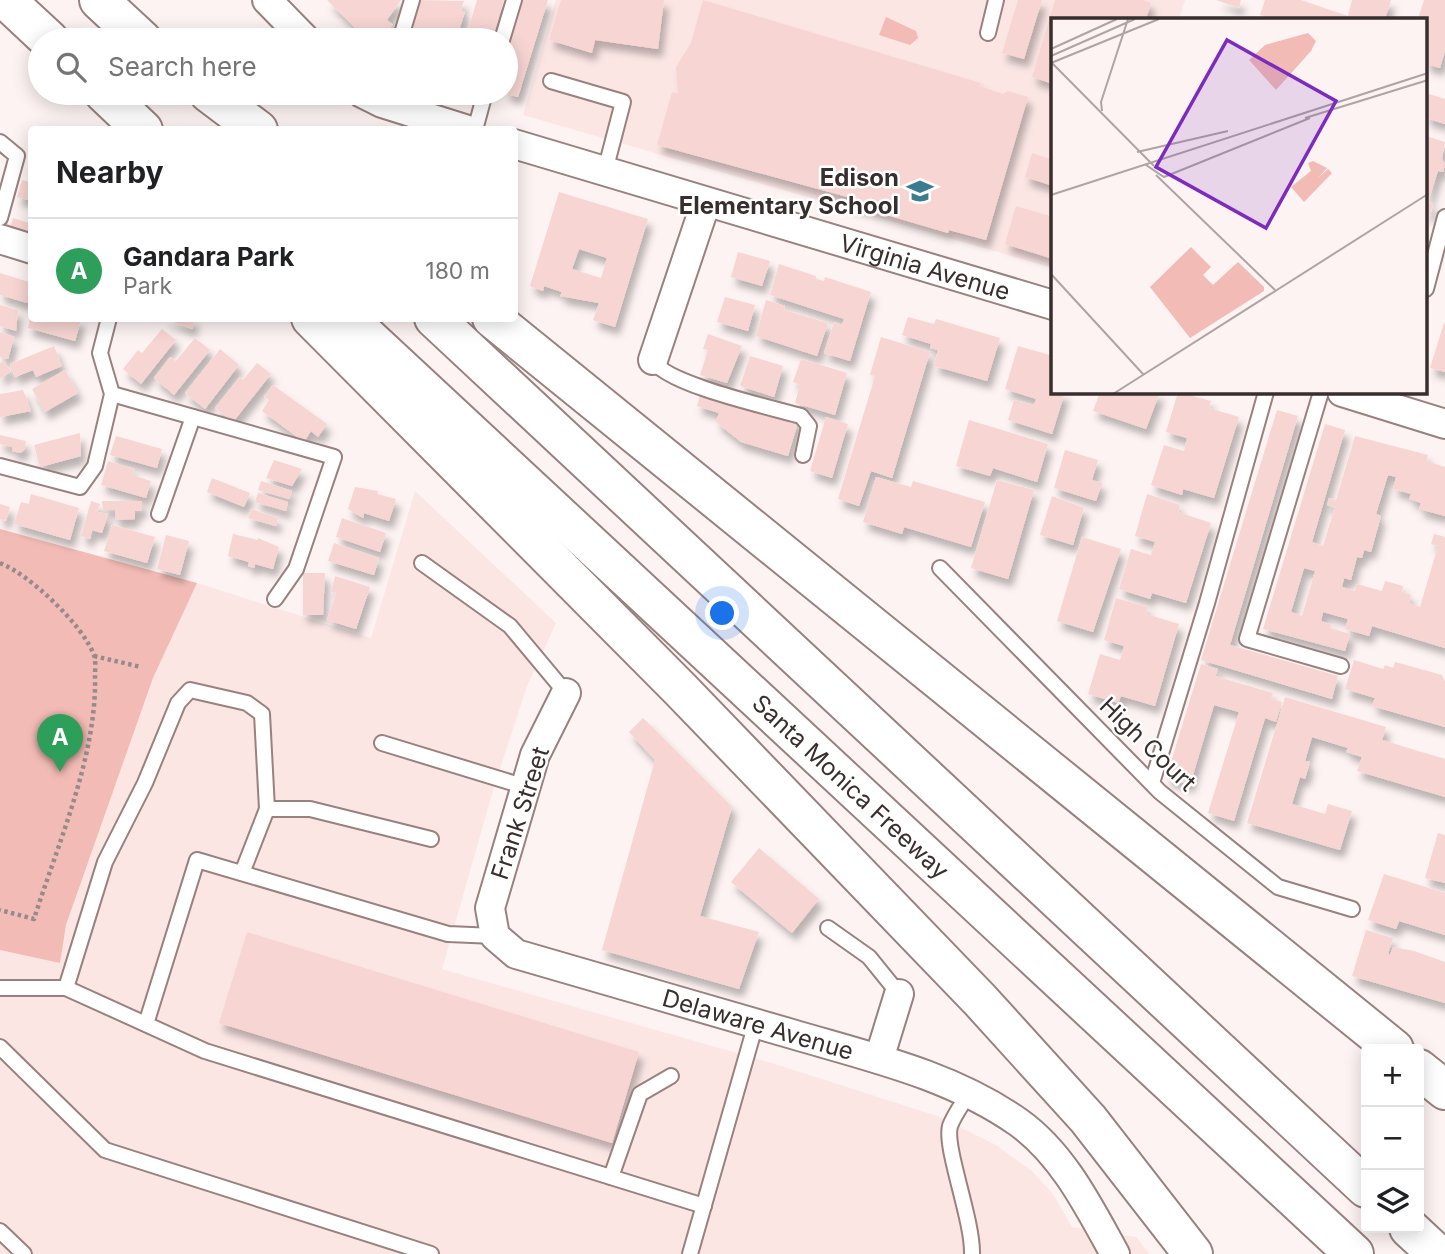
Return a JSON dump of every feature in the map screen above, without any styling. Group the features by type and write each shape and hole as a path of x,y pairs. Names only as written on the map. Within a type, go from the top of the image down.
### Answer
{"highway":[{"path":"6,0 36,28"},
{"path":"99,0 129,28"},
{"path":"117,105 139,126"},
{"path":"207,105 228,126"},
{"path":"225,105 253,126"},
{"path":"316,322 680,689 980,1000 1087,1119 1194,1254"},
{"name":"Santa Monica Freeway","path":"351,322 1354,1254"},
{"path":"438,322 1361,1183"},
{"path":"497,322 1388,1044"},
{"path":"1424,1073 1445,1090"},
{"path":"1414,1233 1437,1254"}],"street":[{"path":"267,0 294,28"},
{"path":"400,105 457,126"},
{"name":"Virginia Avenue","path":"518,145 1051,304"},
{"path":"653,360 706,202"},
{"path":"0,239 28,248"},
{"path":"1356,394 1396,400 1445,424"},
{"name":"Frank Street","path":"495,936 490,908 535,755 566,693"},
{"name":"Delaware Avenue","path":"495,936 516,954 879,1059 957,1085 1020,1123 1051,1153 1082,1194 1115,1254"},
{"path":"879,1059 898,994"}],"lane":[{"path":"404,28 412,0"},
{"path":"505,28 513,0"},
{"path":"988,33 996,0"},
{"path":"551,81 623,102 605,171"},
{"path":"476,126 482,105"},
{"path":"0,142 18,156 0,218"},
{"path":"1428,281 1445,217"},
{"path":"0,466 80,487 95,466 112,394 100,353 108,322"},
{"path":"653,360 659,369 690,384 801,416 809,426 803,455"},
{"path":"112,394 334,457 296,569 275,599"},
{"path":"1152,783 1207,603 1265,394"},
{"path":"1320,394 1247,639 1341,666"},
{"path":"159,514 193,417"},
{"path":"422,563 510,625 566,693"},
{"name":"High Court","path":"940,568 1152,783 1278,887 1353,909"},
{"path":"66,988 105,862 145,783 178,703 190,690 247,703 261,714 267,810 242,873"},
{"path":"382,743 526,787"},
{"path":"267,810 310,809 431,839"},
{"path":"146,1024 197,860 448,934 495,936"},
{"path":"828,928 869,957 898,994"},
{"path":"0,988 66,988 205,1051 704,1206"},
{"path":"690,1254 756,1023"},
{"path":"0,1047 104,1150 431,1254"},
{"path":"611,1177 640,1094 671,1076"},
{"path":"969,1093 950,1127 950,1136 968,1209 972,1254"},
{"path":"0,1231 23,1254"}],"path":[{"path":"0,563 21,573 55,602 94,656 93,729 34,919 0,910"},
{"path":"94,656 141,667"}],"shaded area":[{"name":"Edison Elementary School","path":"556,0 1185,0 1179,18 1051,18 1051,267 523,115"},
{"path":"886,17 916,31 918,38 910,45 879,35"},
{"path":"415,491 556,623 527,686 494,787 442,969 775,1064 937,1116 996,1145 1032,1171 1053,1194 1072,1227 1136,1237 1150,1254 0,1254 0,950 60,962 66,925 153,678 197,583 371,638"},
{"path":"0,529 197,583 153,678 66,925 60,963 0,950"}],"building":[{"path":"327,0 401,0 387,20 393,25 390,28 355,28"},
{"path":"418,0 464,1 461,10 465,12 460,28 410,28"},
{"path":"477,0 504,0 496,28 469,28"},
{"path":"520,0 548,0 518,97 518,28 512,28"},
{"path":"561,0 664,0 658,49 595,40 592,53 549,40"},
{"path":"703,0 981,83 979,86 1003,94 1008,91 1028,97 986,240 949,230 948,233 849,204 851,198 657,145 672,92 678,94 676,67 691,43"},
{"path":"1018,0 1042,0 1024,59 1002,53"},
{"path":"1055,0 1143,0 1151,3 1146,18 1051,18 1051,83 1032,77"},
{"path":"1216,0 1241,0 1239,8"},
{"path":"1265,0 1301,0 1348,16 1352,0 1391,0 1385,18 1270,18 1260,15"},
{"path":"1424,0 1445,0 1445,51 1440,68 1428,65 1428,18 1418,18"},
{"path":"1428,94 1445,99 1445,124 1428,119"},
{"path":"1428,137 1445,142 1442,159 1445,164 1443,172 1438,171 1428,202"},
{"path":"1032,153 1051,159 1051,185 1025,177"},
{"path":"22,180 28,182 28,200 17,197"},
{"path":"559,192 648,219 615,327 593,320 599,303 560,296 562,292 544,286 543,291 530,286","holes":["579,249 607,258 601,278 572,269"]},
{"path":"1428,202 1433,204 1428,216"},
{"path":"1016,206 1051,216 1051,258 1005,244"},
{"path":"13,218 28,223 28,236 9,230"},
{"path":"738,252 770,261 762,286 731,277"},
{"path":"779,264 816,276 816,279 824,281 825,277 871,292 850,361 824,353 834,322 842,325 844,319 770,295"},
{"path":"0,273 28,282 27,303 0,295"},
{"path":"725,297 755,305 748,331 717,322"},
{"path":"766,300 785,306 784,310 828,323 817,356 756,336"},
{"path":"0,305 18,310 16,331 0,326"},
{"path":"908,317 934,324 936,319 1000,338 987,381 934,366 938,350 930,348 931,344 902,335"},
{"path":"29,322 80,322 75,341 28,328"},
{"path":"174,322 194,322 192,329"},
{"path":"1445,323 1445,372 1430,368"},
{"path":"162,329 176,340 141,384 123,369 138,350 142,353"},
{"path":"0,332 14,337 8,359 0,357"},
{"path":"708,334 742,346 727,383 700,375 708,350 703,349"},
{"path":"881,337 930,352 892,478 871,471 859,506 838,499 875,376 870,375"},
{"path":"195,338 210,350 174,395 154,378 170,357 176,361"},
{"path":"54,346 62,366 36,377 33,370 15,377 10,364"},
{"path":"1018,346 1051,355 1051,394 1064,394 1052,434 1008,420 1014,400 1034,405 1036,399 1005,389"},
{"path":"220,349 239,365 205,409 185,393"},
{"path":"750,356 783,366 774,397 740,386"},
{"path":"801,359 847,373 835,415 795,403 800,385 793,382"},
{"path":"3,361 11,371 0,379 0,363"},
{"path":"257,363 271,374 233,422 215,408 240,377 243,380"},
{"path":"65,370 78,393 45,412 32,389"},
{"path":"273,385 327,424 318,437 311,431 304,442 262,411 269,400 264,397"},
{"path":"23,390 31,411 0,417 0,394"},
{"path":"701,391 722,402 724,397 799,419 788,456 741,442 716,422 719,413 697,406"},
{"path":"1099,394 1159,394 1146,429 1093,411"},
{"path":"1177,394 1211,401 1209,408 1239,417 1214,498 1183,489 1182,495 1151,485 1164,445 1184,451 1187,438 1166,432"},
{"path":"1277,410 1298,416 1230,645 1338,676 1332,699 1201,660"},
{"path":"826,417 848,424 832,478 810,471"},
{"path":"969,420 1048,444 1037,482 993,468 990,476 956,466"},
{"path":"1325,424 1345,430 1312,542 1323,546 1335,507 1327,505 1329,498 1336,500 1355,436 1428,455 1426,461 1445,467 1445,516 1419,509 1421,503 1409,499 1411,494 1393,489 1396,477 1388,475 1376,514 1381,516 1371,552 1364,550 1362,558 1357,557 1351,580 1344,578 1342,587 1355,591 1357,584 1382,591 1385,581 1403,586 1402,592 1411,595 1409,603 1420,607 1438,546 1431,544 1434,534 1445,537 1445,648 1372,626 1369,636 1345,629 1348,619 1323,612 1321,621 1332,625 1330,628 1350,634 1345,651 1263,629","holes":["1304,568 1315,571 1302,616 1291,612"]},
{"path":"80,433 81,456 40,467 34,445"},
{"path":"0,435 26,441 24,450 21,453 12,451 13,447 0,444"},
{"path":"116,436 162,449 157,468 110,455"},
{"path":"1065,450 1098,460 1092,480 1102,483 1096,501 1054,488"},
{"path":"274,460 302,469 292,486 266,478"},
{"path":"108,461 134,469 132,475 151,481 146,498 101,485"},
{"path":"876,477 911,487 913,481 985,502 971,547 904,527 902,534 863,522"},
{"path":"212,478 250,493 244,507 207,492"},
{"path":"997,480 1034,490 1008,579 971,568"},
{"path":"261,481 292,491 289,499 258,490"},
{"path":"355,487 378,491 377,494 396,499 389,521 364,513 363,518 348,509"},
{"path":"258,493 288,502 286,511 255,502"},
{"path":"31,494 79,508 70,540 14,524 21,502 29,504"},
{"path":"1147,494 1180,505 1178,512 1211,523 1186,603 1152,593 1150,599 1119,589 1131,549 1151,555 1155,542 1135,536"},
{"path":"1052,496 1084,508 1073,545 1040,535"},
{"path":"91,501 100,504 97,512 108,514 102,533 92,530 90,539 81,536"},
{"path":"102,501 142,501 142,511 135,511 135,519 115,520 115,510 103,510"},
{"path":"0,504 10,507 6,521 0,519"},
{"path":"251,509 278,518 276,526 248,518"},
{"path":"342,518 386,533 380,552 336,537"},
{"path":"112,525 155,537 147,563 104,551"},
{"path":"233,534 258,538 279,547 273,569 255,564 254,568 248,566 249,562 228,556"},
{"path":"166,535 189,541 180,575 157,569"},
{"path":"1082,537 1121,549 1093,632 1057,621"},
{"path":"334,543 379,558 374,575 328,561"},
{"path":"303,573 325,573 323,615 303,615"},
{"path":"335,576 370,587 356,629 327,620 336,593 331,592"},
{"path":"1116,598 1148,607 1146,614 1179,624 1155,706 1121,696 1118,703 1088,694 1100,654 1120,660 1124,646 1104,640"},
{"path":"1354,660 1383,669 1385,665 1393,668 1395,662 1442,675 1445,682 1445,727 1372,706 1375,698 1345,689"},
{"path":"1201,664 1218,669 1215,676 1273,693 1271,699 1282,702 1276,722 1265,718 1234,821 1208,813 1239,712 1214,705 1190,785 1166,778"},
{"path":"1285,697 1386,727 1382,740 1445,759 1445,797 1357,771 1362,757 1346,752 1348,748 1312,737 1305,761 1310,762 1305,779 1300,777 1292,804 1325,814 1328,804 1352,811 1340,850 1247,823"},
{"path":"643,718 732,807 700,916 759,932 739,989 602,950 655,760 629,732"},
{"path":"1438,833 1445,835 1445,883 1425,878"},
{"path":"759,848 819,899 792,933 731,882"},
{"path":"1384,874 1445,893 1445,935 1399,921 1396,929 1368,920"},
{"path":"1366,930 1393,938 1388,954 1390,955 1393,947 1445,962 1445,1003 1352,976"},
{"path":"247,932 639,1052 612,1143 219,1023"}],"place":[{"name":"Edison Elementary School","path":"920,191"},
{"name":"Gandara Park","path":"60,772"}]}
